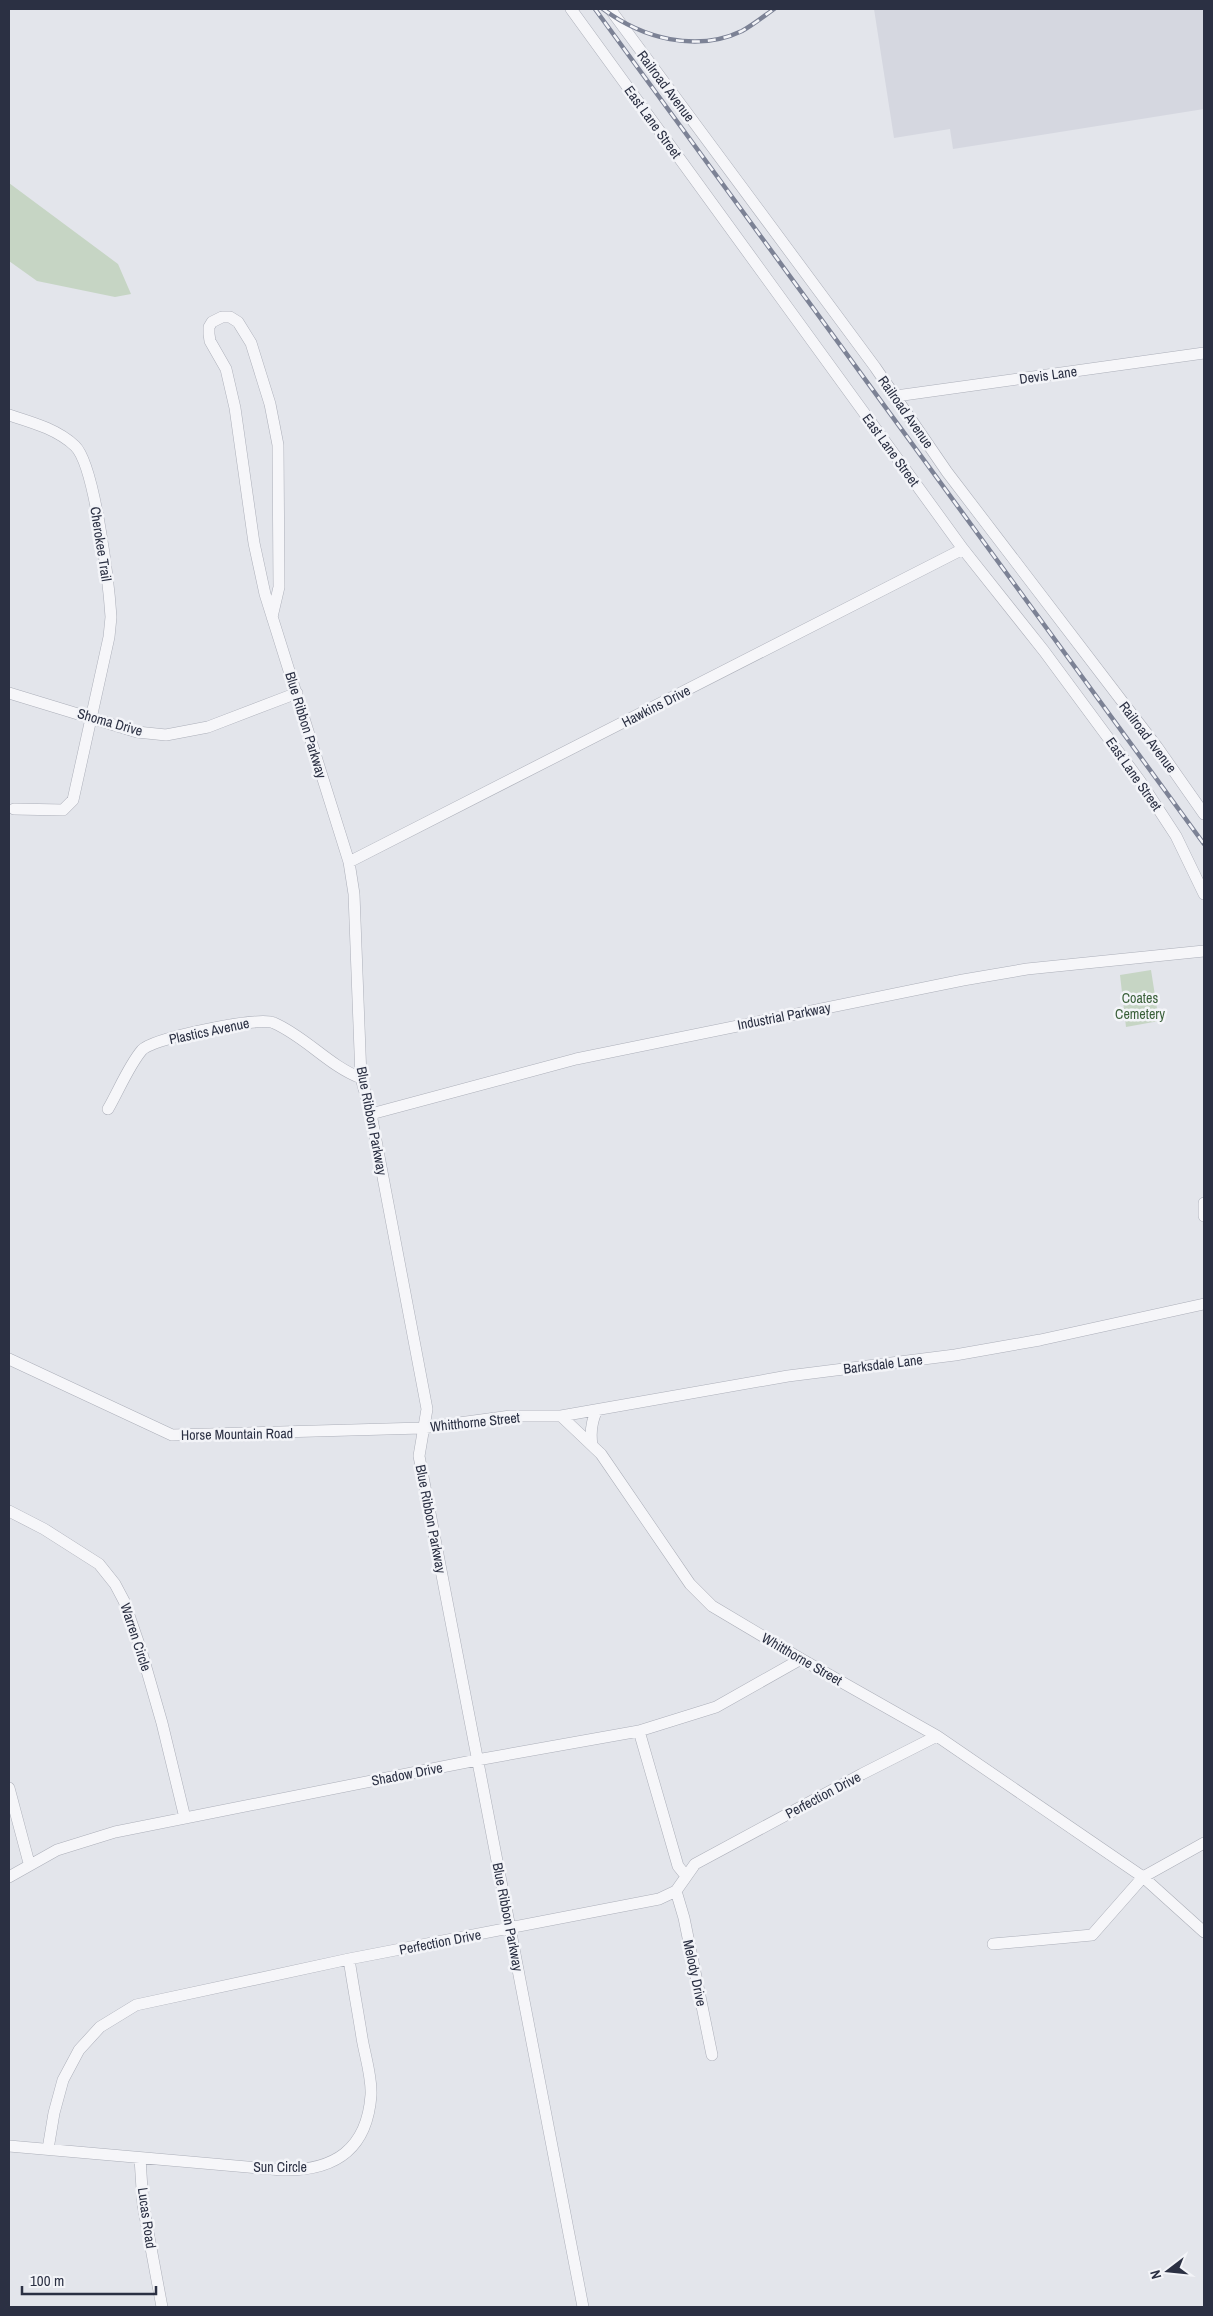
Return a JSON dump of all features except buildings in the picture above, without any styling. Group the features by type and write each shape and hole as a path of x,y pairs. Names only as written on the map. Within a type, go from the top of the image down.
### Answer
{"street":[{"name":"East Lane Street","path":"571,9 963,549 1044,651 1140,780 1176,836 1204,894"},
{"name":"Railroad Avenue","path":"610,9 898,400 947,472 1157,747 1204,814"},
{"name":"Blue Ribbon Parkway","path":"272,617 279,587 278,444 270,404 251,343 238,322 230,317 222,317 212,322 209,326 209,334 226,369 235,408 254,543 265,594 272,617 297,693 349,862 354,894 361,1078 371,1114 427,1409 422,1428 419,1456 584,2307"},
{"name":"Devis Lane","path":"898,400 896,396 1204,353"},
{"name":"Cherokee Trail","path":"9,414 46,428 62,437 74,445 87,466 111,617 76,791 70,804 63,810 55,812 14,810"},
{"name":"Hawkins Drive","path":"349,862 963,549"},
{"name":"Shoma Drive","path":"9,692 137,732 166,735 208,727 297,693"},
{"name":"Industrial Parkway","path":"371,1114 576,1059 963,980 1027,969 1204,951"},
{"name":"Plastics Avenue","path":"108,1109 136,1059 147,1046 220,1027 259,1020 272,1022 302,1039 347,1072 361,1078"},
{"path":"1204,1203 1204,1216"},
{"name":"Barksdale Lane","path":"561,1416 788,1376 956,1354 1030,1342 1204,1304"},
{"name":"Horse Mountain Road","path":"9,1359 172,1435 422,1428"},
{"path":"592,1445 590,1431 592,1419 597,1410"},
{"name":"Whitthorne Street","path":"422,1428 510,1416 561,1416 601,1454 698,1594 712,1606 801,1659 938,1736 1143,1877 1204,1932"},
{"name":"Warren Circle","path":"9,1511 44,1529 99,1564 115,1584 124,1601 141,1650 162,1723 185,1818"},
{"name":"Shadow Drive","path":"9,1876 57,1850 115,1832 477,1760 639,1731 716,1707 801,1659"},
{"path":"639,1731 678,1866 686,1876"},
{"name":"Perfection Drive","path":"48,2149 54,2113 63,2080 79,2050 100,2026 136,2005 349,1959 659,1899 676,1891 695,1864 862,1774 938,1736"},
{"path":"9,1788 29,1864"},
{"path":"993,1944 1092,1935 1143,1877 1204,1843"},
{"name":"Melody Drive","path":"676,1891 684,1918 712,2055"},
{"name":"Sun Circle","path":"9,2146 304,2170 331,2162 352,2148 366,2127 372,2093 349,1959"},
{"name":"Lucas Road","path":"140,2158 143,2204 162,2307"}],"shaded area":[{"path":"874,9 1204,9 1204,109 953,149 950,129 894,138"}],"green space":[{"path":"9,183 118,264 131,294 115,297 37,281 9,261"},
{"name":"Coates Cemetery","path":"1151,970 1159,1021 1126,1027 1120,975"}],"railway":[{"path":"595,9 1204,844"},
{"path":"603,9 618,19 652,35 688,41 724,38 742,31 774,9"}]}
